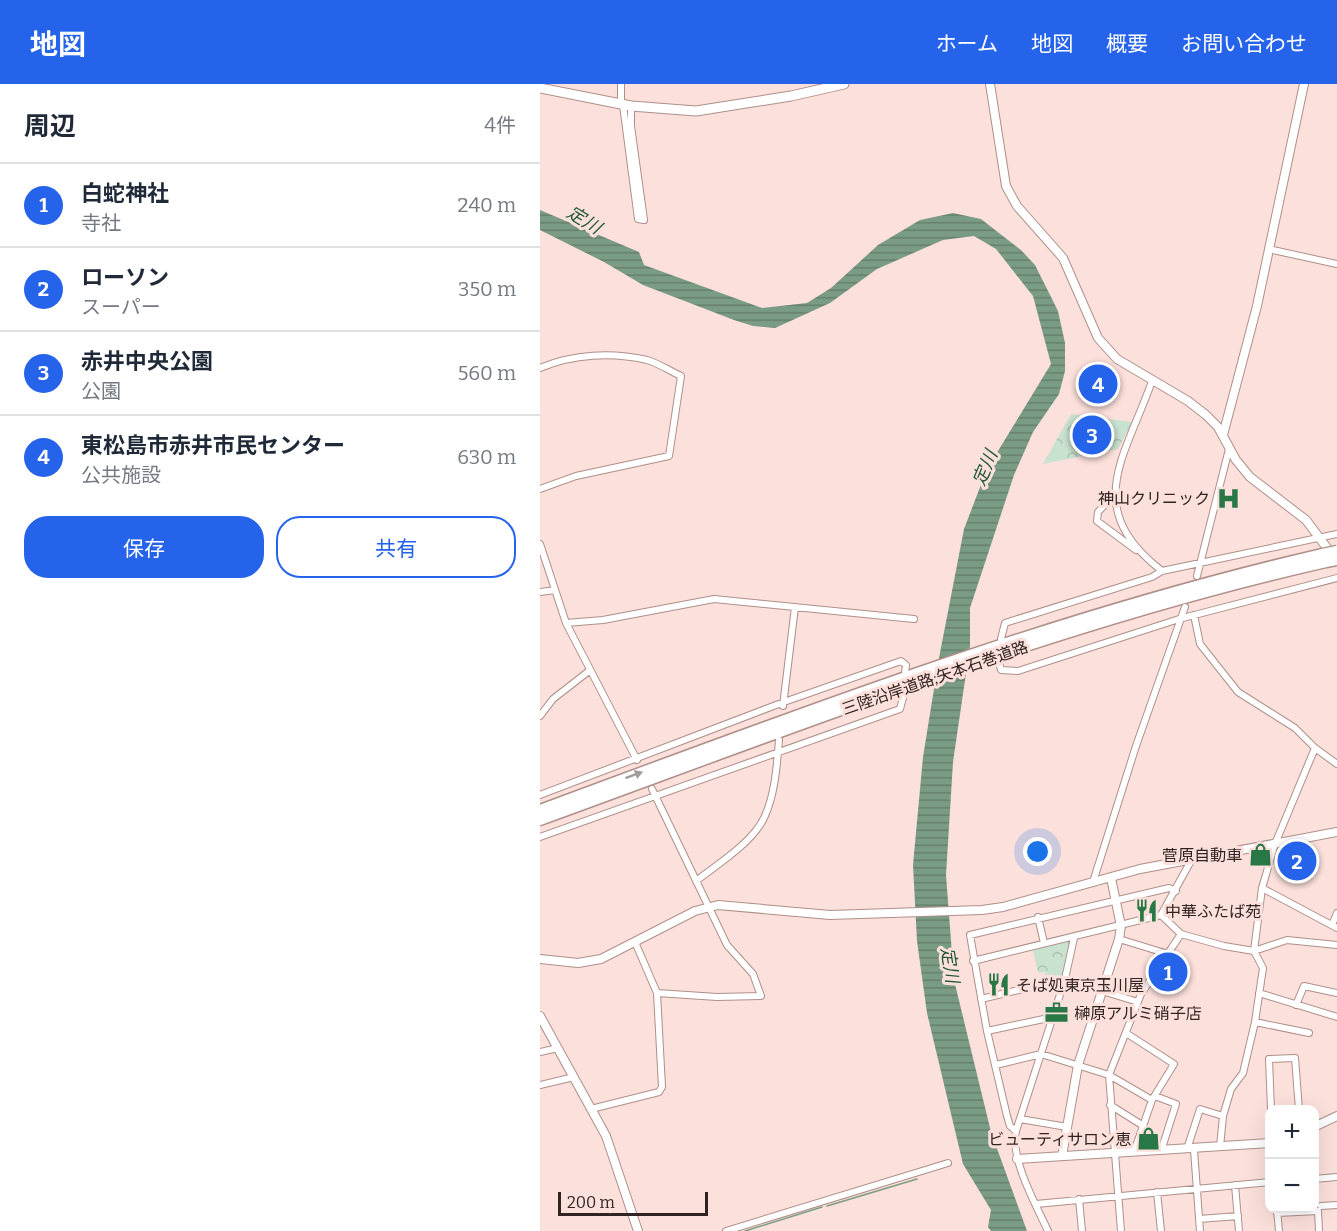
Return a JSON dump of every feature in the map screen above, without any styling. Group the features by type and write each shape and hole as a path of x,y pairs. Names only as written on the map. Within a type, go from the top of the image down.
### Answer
{"highway":[{"name":"三陸沿岸道路;矢本石巻道路","path":"540,810 998,650 1177,599 1330,559 1337,551"},
{"name":"三陸沿岸道路;矢本石巻道路","path":"540,820 906,682"}],"main road":[{"path":"540,88 625,105 681,111 712,109 844,84"}],"street":[{"path":"621,84 638,219 644,220 631,126 625,105"},
{"path":"990,84 1002,173 1010,195 1031,223 1063,258 1093,330 1106,350 1152,381 1188,401 1206,415 1223,435 1229,449 1250,477 1297,512 1321,537 1330,559"},
{"path":"1223,435 1268,249 1304,84"},
{"path":"1268,249 1337,264"},
{"path":"540,368 572,357 612,357 647,360 681,376 669,456 576,476 540,489"},
{"path":"1141,555 1124,529 1115,494 1122,454 1152,381"},
{"path":"1197,576 1229,449"},
{"path":"1115,494 1098,512 1097,521 1162,571"},
{"path":"1337,534 1201,565 1162,571 1152,578 1005,623 998,650 1001,670 1018,671 1179,619 1337,578"},
{"path":"540,544 566,623 637,760"},
{"path":"540,592 555,590"},
{"path":"566,623 603,620 714,599 914,619"},
{"path":"783,704 795,607"},
{"path":"1094,882 1179,619 1185,607"},
{"path":"1194,615 1200,644 1233,686 1295,728 1315,748 1337,764"},
{"path":"540,795 901,661 906,665 906,682 900,709 778,750 540,837"},
{"path":"540,716 553,699 589,671"},
{"path":"696,881 748,838 764,819 779,740"},
{"path":"1220,1147 1222,1116 1231,1089 1243,1073 1255,1022 1263,968 1254,951 1262,888 1275,844 1315,748"},
{"path":"652,789 727,945 753,974 761,996 717,997 657,993"},
{"path":"540,959 585,962 609,956 708,907 733,904 830,915 1003,907 1094,882 1192,859 1337,832"},
{"path":"973,961 1161,915 1192,859"},
{"path":"1062,1156 1078,1065 1119,939 1121,926 1111,878"},
{"path":"1016,1131 1010,1126 987,1031 970,935 1116,899 1169,888 1176,891"},
{"path":"1262,888 1334,927 1337,913"},
{"path":"1161,915 1181,934 1224,946 1254,951 1287,940 1337,945"},
{"path":"1038,917 1044,944"},
{"path":"1121,1231 1113,1153 1109,1074 1138,1002 1181,934"},
{"path":"1047,1231 1017,1159 1014,1142 1065,979 1074,938"},
{"path":"1119,939 1168,954"},
{"path":"591,1108 661,1090 657,993 635,942"},
{"path":"981,999 1065,979 1138,1002"},
{"path":"1296,1005 1304,986 1337,993"},
{"path":"1259,993 1337,1017"},
{"path":"540,1016 591,1108 614,1156 638,1231"},
{"path":"987,1031 1053,1017"},
{"path":"1255,1022 1310,1033"},
{"path":"1126,1033 1174,1064 1154,1098 1142,1125 1134,1152"},
{"path":"540,1052 558,1048"},
{"path":"996,1065 1041,1053 1109,1074 1154,1098 1176,1104 1161,1151"},
{"path":"1271,1105 1269,1059 1295,1058 1299,1105"},
{"path":"540,1084 574,1077"},
{"path":"1110,1105 1142,1125"},
{"path":"1200,1231 1190,1150 1200,1109 1222,1116"},
{"path":"1319,1125 1337,1116"},
{"path":"1020,1119 1066,1127"},
{"path":"1017,1159 1190,1150 1265,1143"},
{"path":"726,1231 948,1163"},
{"path":"1319,1179 1337,1177"},
{"path":"1036,1204 1265,1182"},
{"path":"1235,1185 1239,1231"},
{"path":"1157,1192 1161,1231"},
{"path":"1079,1199 1082,1231"},
{"path":"1321,1206 1337,1205"},
{"path":"1277,1213 1279,1231"},
{"path":"1318,1213 1319,1231"},
{"path":"1199,1219 1238,1216"}],"green space":[{"path":"1071,414 1132,422 1118,449 1043,464"},
{"path":"1072,940 1061,978 1046,981 1045,972 1038,973 1033,950"}],"water":[{"name":"定川","path":"540,210 639,252 644,265 762,308 807,303 831,288 878,245 920,220 953,213 981,219 1021,250 1035,265 1058,311 1065,343 1065,371 1059,394 1033,432 1014,475 970,608 970,646 953,762 946,875 954,980 991,1132 1027,1231 991,1231 988,1227 991,1210 963,1164 927,1013 917,941 913,865 923,757 964,529 987,469 1051,364 1033,296 996,249 974,236 943,240 877,269 830,303 775,328 753,326 643,285 604,262 540,230"}],"waterway":[{"path":"827,1206 917,1179"},
{"path":"745,1231 822,1207"}],"place":[{"name":"東松島市赤井市民センター","path":"1098,384"},
{"name":"赤井中央公園","path":"1092,435"},
{"name":"神山クリニック","path":"1228,498"},
{"name":"菅原自動車","path":"1260,855"},
{"name":"ローソン","path":"1297,861"},
{"name":"中華ふたば苑","path":"1147,911"},
{"name":"白蛇神社","path":"1168,972"},
{"name":"そば処東京玉川屋","path":"998,985"},
{"name":"榊原アルミ硝子店","path":"1056,1013"},
{"name":"ビューティサロン恵","path":"1149,1139"}]}
